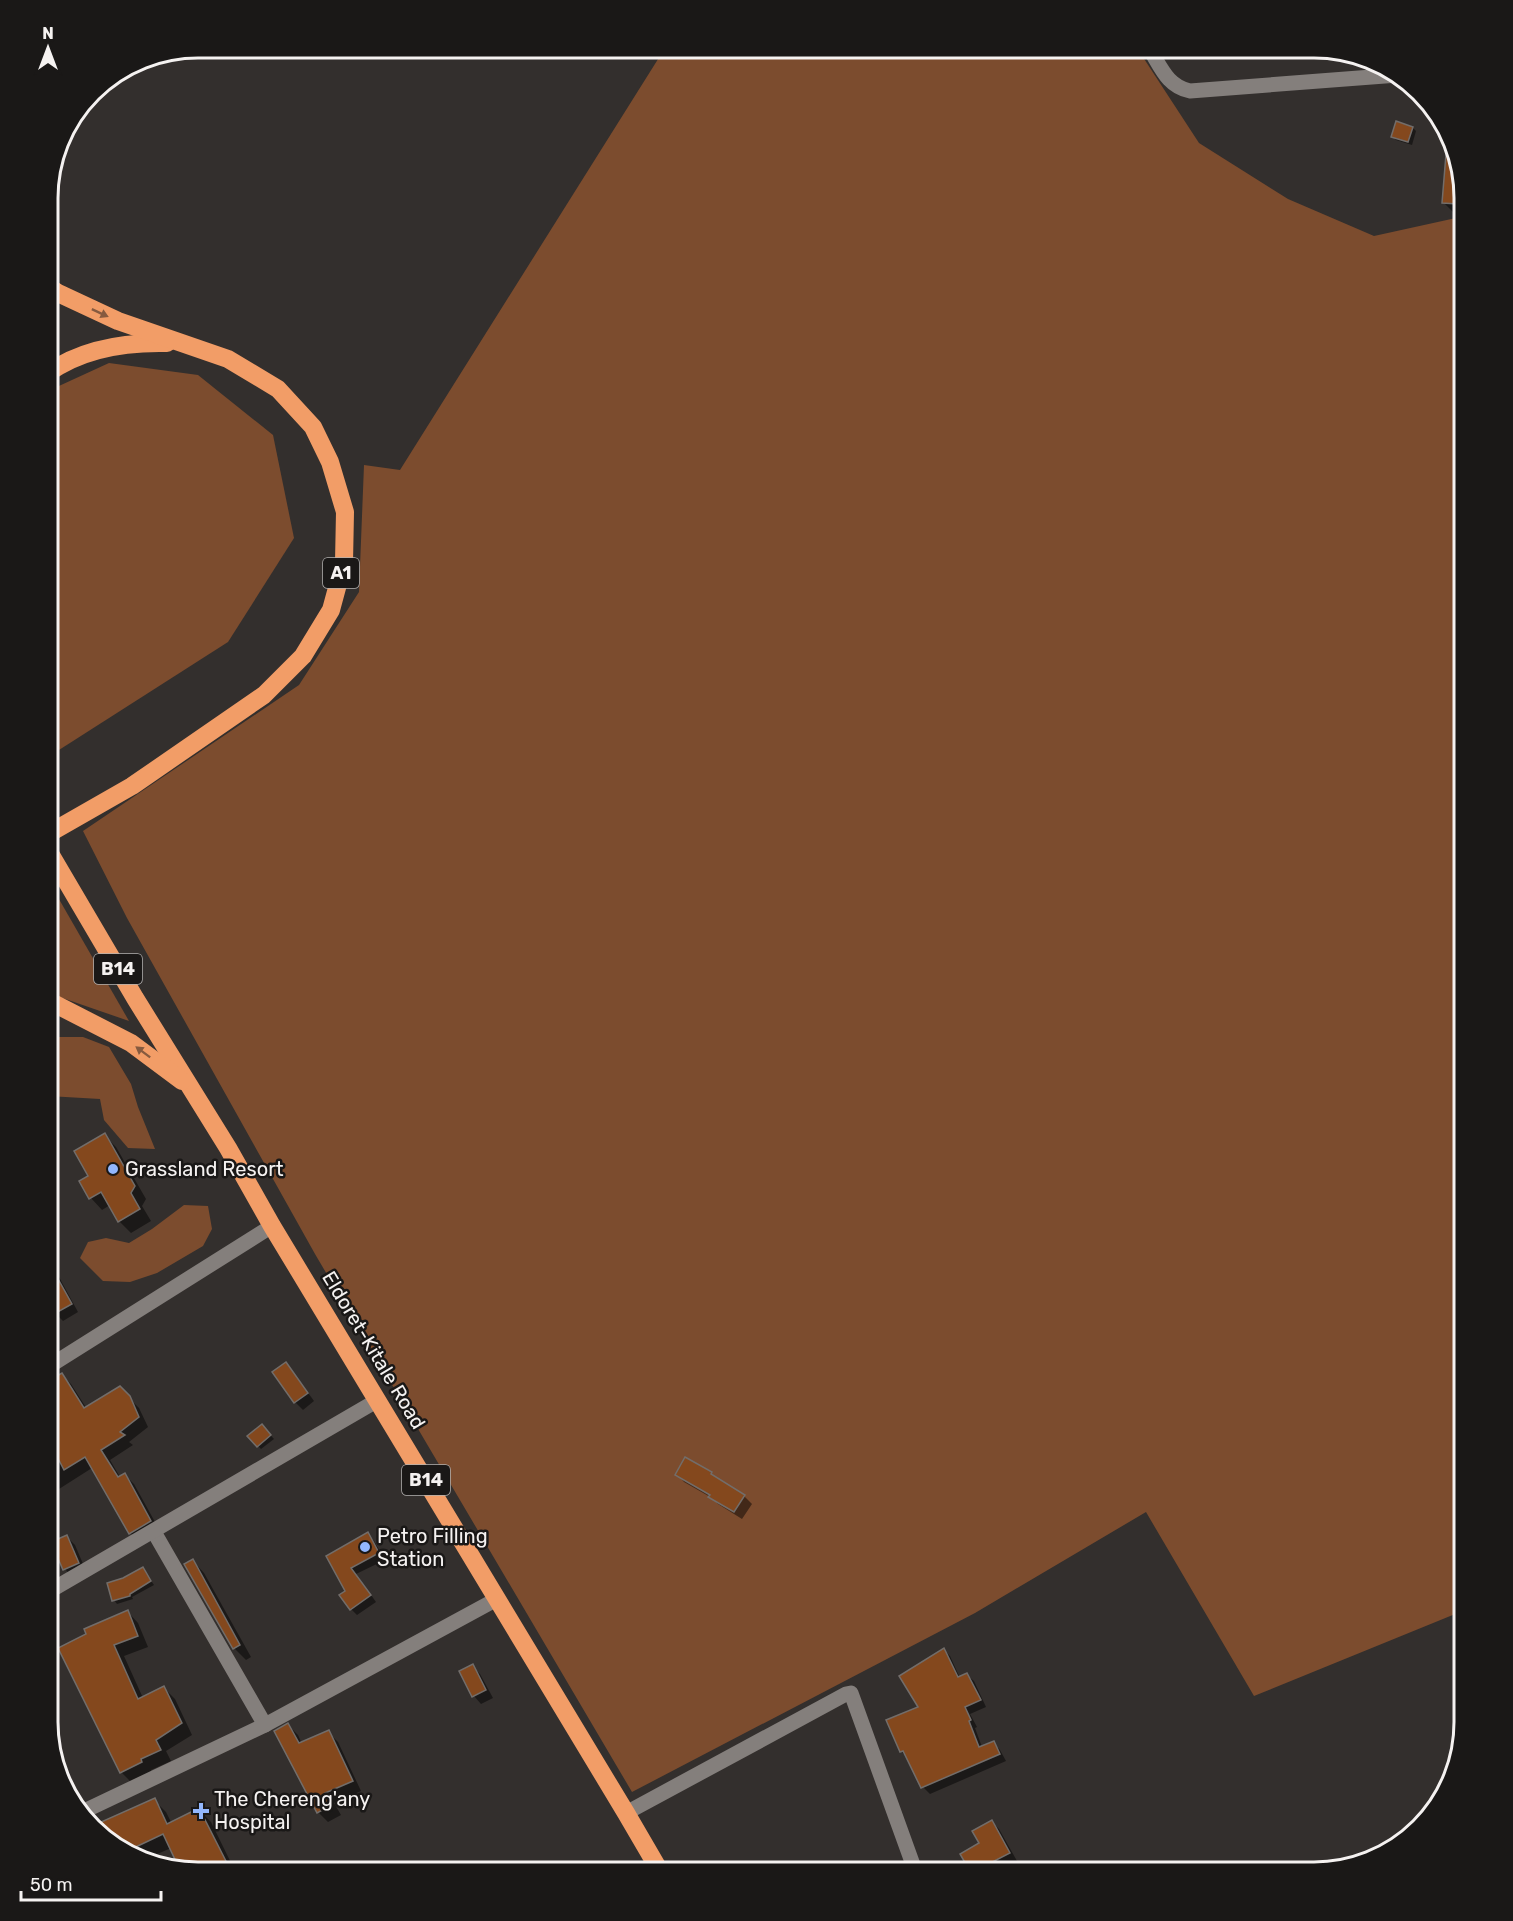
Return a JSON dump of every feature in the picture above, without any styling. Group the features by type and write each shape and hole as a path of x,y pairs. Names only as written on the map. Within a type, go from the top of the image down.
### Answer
{"highway":[{"name":"A1","path":"59,294 118,321 228,359 278,389 313,428 330,462 345,512 344,562 332,610 303,656 264,695 132,786 59,828"},
{"name":"A1","path":"59,368 86,354 112,346 137,342 186,343"},
{"name":"Eldoret-Kitale Road","path":"59,868 655,1862"},
{"path":"58,1006 131,1043 190,1088"}],"street":[{"path":"1156,59 1172,84 1190,91 1383,76"},
{"path":"58,1361 272,1226"},
{"path":"58,1586 378,1400"},
{"path":"154,1532 265,1725"},
{"path":"88,1809 265,1725 497,1599"},
{"path":"626,1813 851,1693 912,1862"}],"shaded area":[{"path":"658,58 1144,59 1199,143 1288,199 1374,236 1454,218 1454,1614 1254,1696 1146,1512 975,1613 632,1792 315,1254 127,918 83,831 299,685 359,592 364,465 400,470"},
{"path":"109,363 198,375 273,435 294,538 228,642 59,750 59,386"},
{"path":"59,898 129,1021 58,997"},
{"path":"58,1037 83,1037 109,1047 131,1084 155,1149 128,1148 104,1120 100,1099 58,1097"},
{"path":"184,1205 208,1206 212,1229 203,1246 157,1273 130,1282 103,1281 80,1258 88,1242 106,1238 129,1243"}],"building":[{"path":"1396,121 1413,127 1408,142 1391,137"},
{"path":"1446,151 1453,180 1454,204 1442,203"},
{"path":"105,1133 135,1186 131,1193 140,1209 118,1222 101,1192 89,1199 79,1181 88,1176 74,1151"},
{"path":"58,1279 72,1304 58,1312"},
{"path":"286,1362 308,1393 294,1403 272,1372"},
{"path":"62,1373 84,1408 120,1386 130,1396 139,1417 120,1432 125,1435 101,1450 118,1477 125,1473 151,1521 129,1534 85,1457 64,1470 58,1459 58,1375"},
{"path":"262,1424 271,1435 257,1447 247,1436"},
{"path":"685,1457 745,1495 734,1512 675,1475"},
{"path":"368,1532 379,1553 351,1568 371,1595 350,1610 339,1595 345,1591 326,1556"},
{"path":"67,1535 79,1563 63,1570 58,1559 58,1539"},
{"path":"193,1559 240,1645 233,1649 184,1564"},
{"path":"143,1567 151,1581 130,1596 112,1601 107,1583 123,1578"},
{"path":"128,1610 138,1636 114,1645 138,1699 164,1686 182,1723 156,1740 161,1750 141,1759 142,1762 120,1773 58,1648 86,1634 84,1629"},
{"path":"944,1648 958,1677 967,1673 981,1700 965,1707 979,1747 994,1741 1000,1754 921,1788 903,1751 900,1752 886,1720 918,1707 899,1676"},
{"path":"473,1664 486,1690 472,1697 459,1671"},
{"path":"288,1723 299,1743 329,1730 353,1781 325,1793 332,1805 317,1813 274,1731"},
{"path":"155,1798 167,1824 199,1808 226,1862 175,1860 163,1834 135,1847 113,1834 101,1822"},
{"path":"992,1820 1010,1853 992,1862 965,1862 960,1854 979,1843 972,1831"}],"place":[{"name":"Grassland Resort","path":"113,1169"},
{"name":"Petro Filling Station","path":"365,1547"},
{"name":"The Chereng'any Hospital","path":"201,1811"}]}
